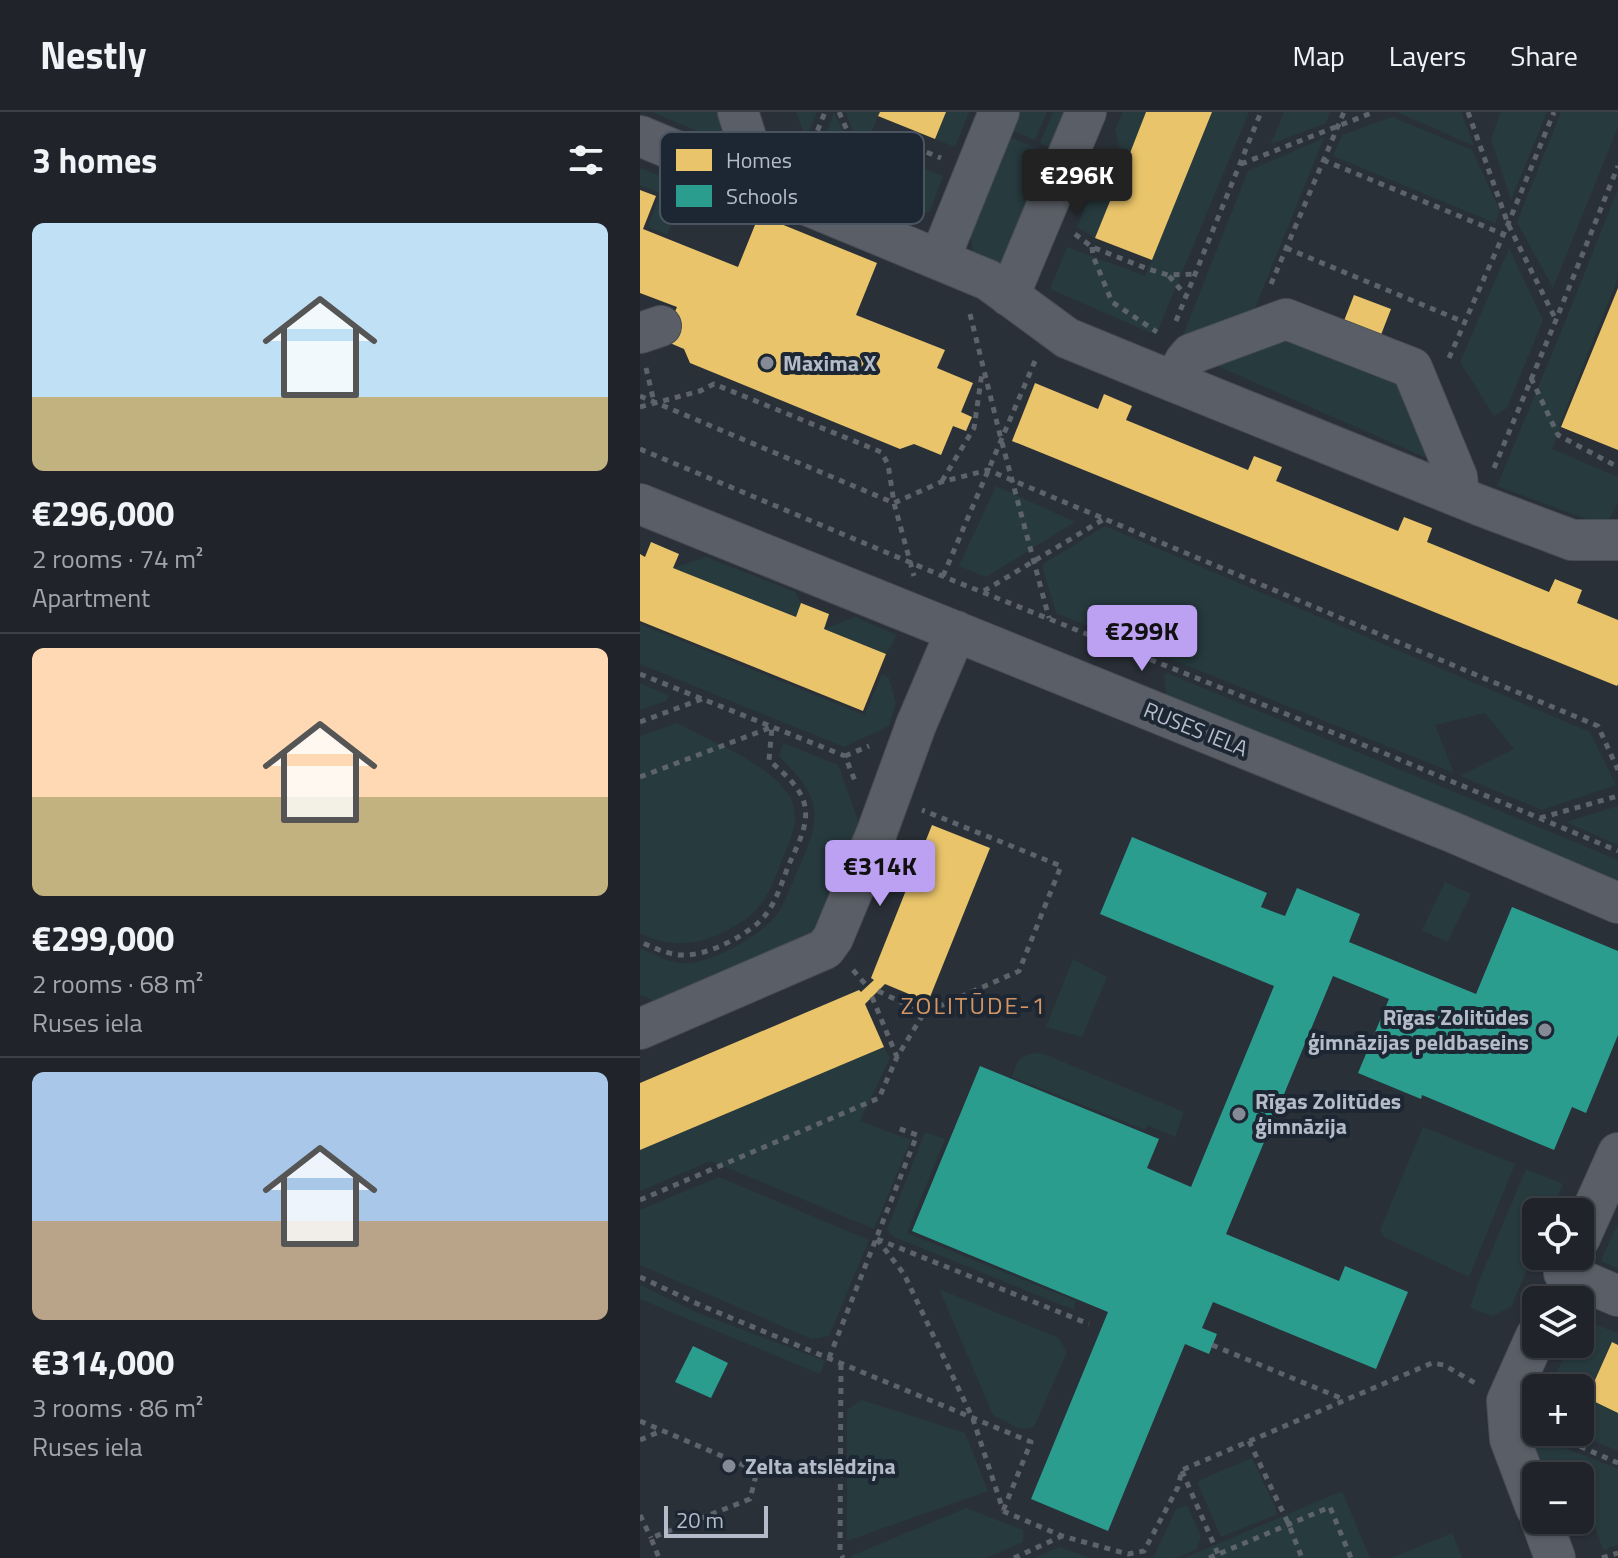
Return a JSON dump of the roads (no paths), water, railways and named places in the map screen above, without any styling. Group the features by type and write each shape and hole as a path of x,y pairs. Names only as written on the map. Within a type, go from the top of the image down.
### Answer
{"street":[{"path":"738,112 744,132"},
{"path":"940,258 999,112"},
{"path":"1009,296 1086,112"},
{"path":"640,136 660,144"},
{"path":"854,224 988,280 1067,338 1164,364 1469,501 1572,540 1618,540"},
{"path":"1164,364 1185,361 1191,354 1286,319 1412,368 1469,501"},
{"name":"RUSES IELA","path":"640,504 1438,826 1618,903"},
{"path":"645,1022 825,949 833,938 877,832 902,759 940,625"},
{"path":"1594,1207 1618,1153"},
{"path":"1572,1270 1618,1296"},
{"path":"1522,1471 1510,1439 1507,1401 1526,1358"},
{"path":"1546,1534 1555,1558"}],"place":[{"name":"Maxima X","path":"767,363"},
{"name":"Rīgas Zolitūdes ģimnāzijas peldbaseins","path":"1545,1030"},
{"name":"Rīgas Zolitūdes ģimnāzija","path":"1239,1114"},
{"name":"Zelta atslēdziņa","path":"729,1466"}],"district":[{"name":"ZOLITŪDE-1","path":"974,1006"}]}
